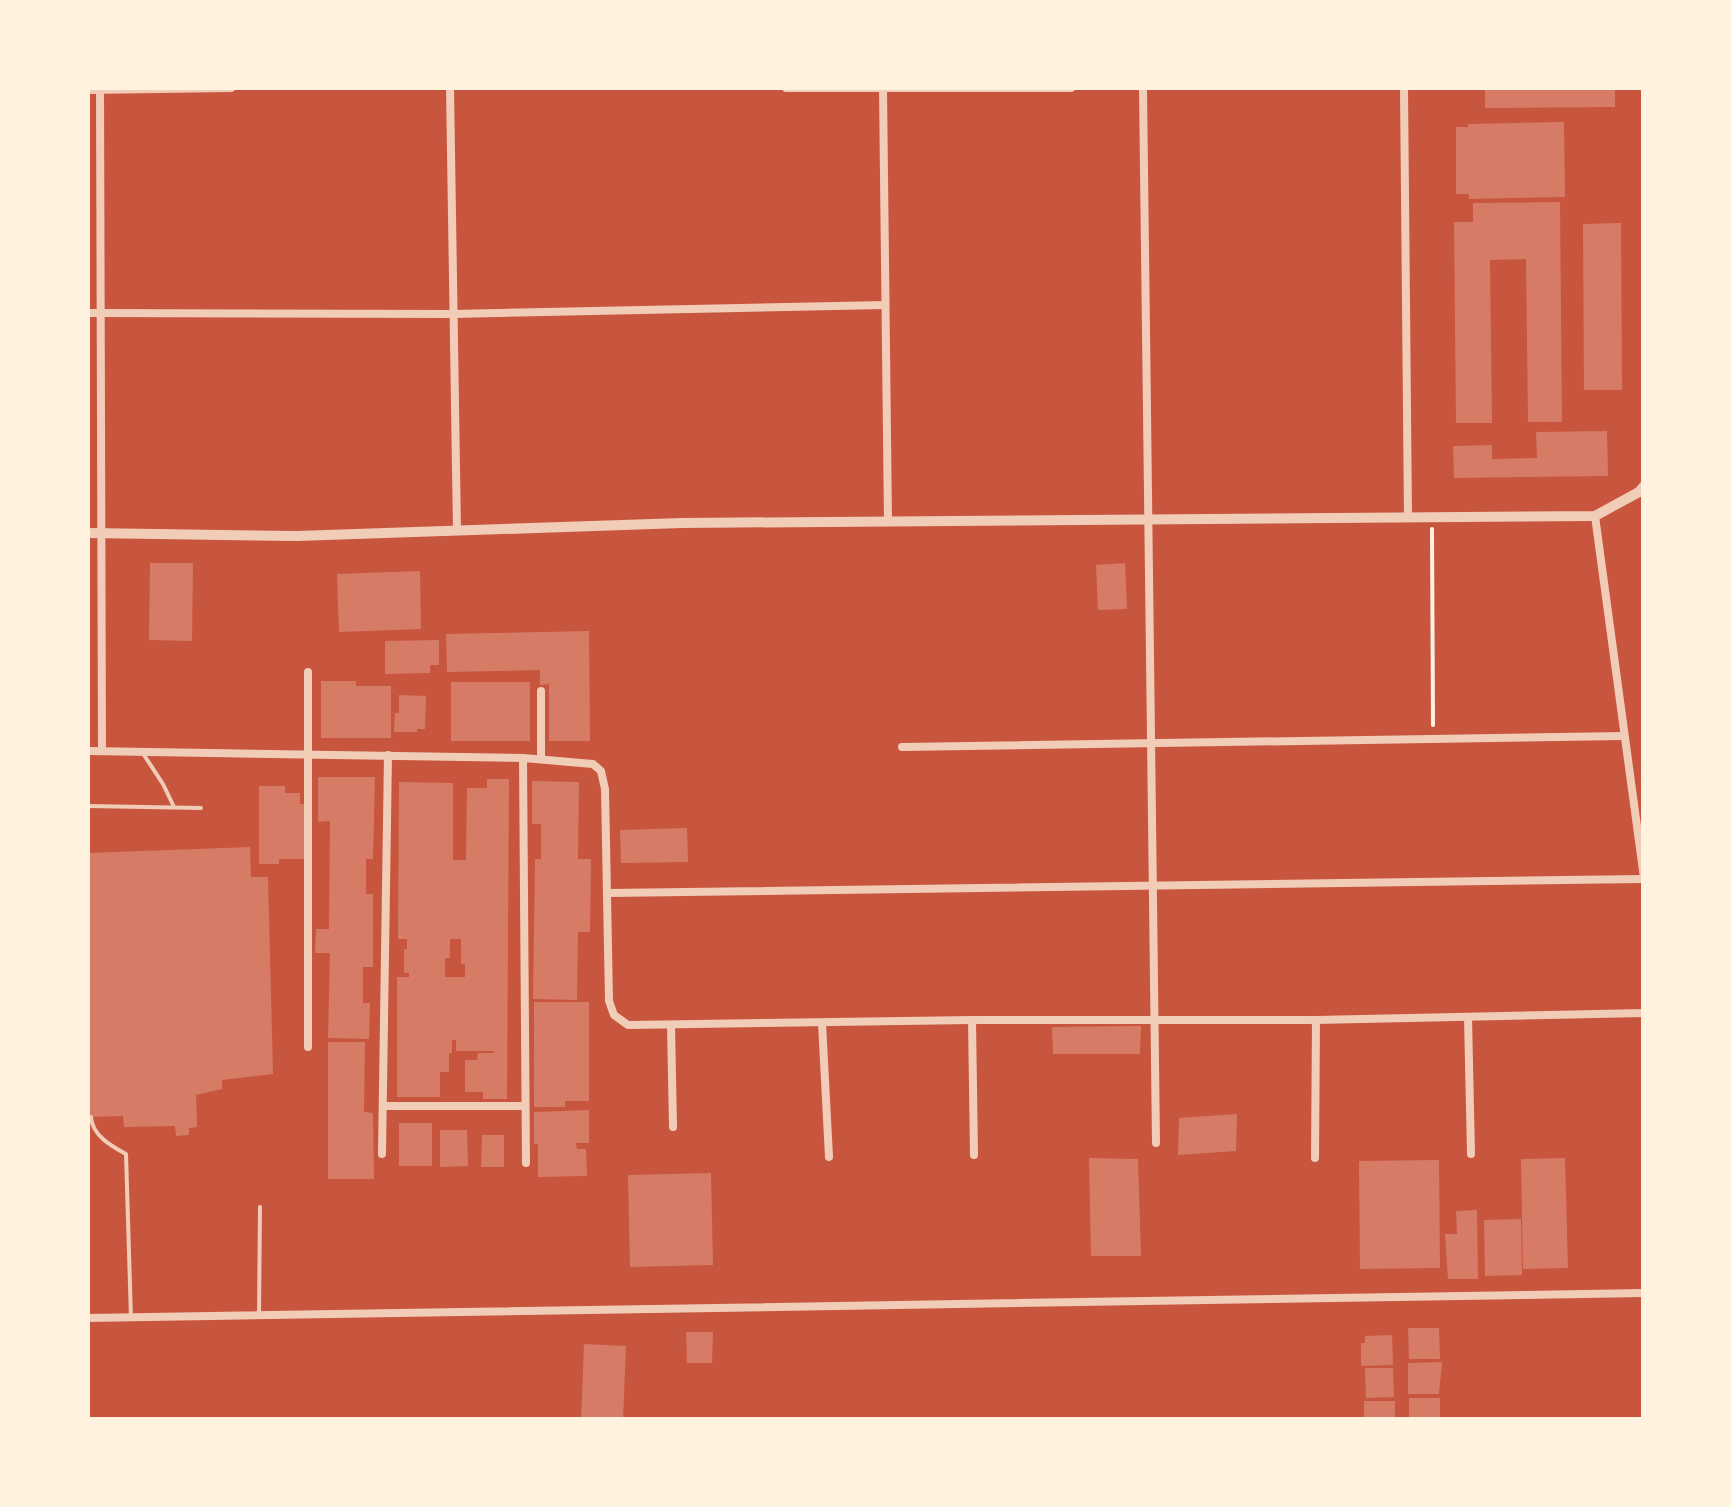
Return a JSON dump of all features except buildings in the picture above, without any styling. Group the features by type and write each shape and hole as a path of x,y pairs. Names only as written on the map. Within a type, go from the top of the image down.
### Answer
{"street":[{"path":"88,90 231,88"},
{"path":"450,88 457,531"},
{"path":"786,88 1072,88"},
{"path":"883,88 888,522"},
{"path":"1142,88 1156,1143"},
{"path":"1404,88 1408,518"},
{"path":"100,89 102,751"},
{"path":"88,314 453,314 885,305"},
{"path":"88,533 297,536 682,524 1595,516 1640,492 1644,486"},
{"path":"608,893 1644,878 1595,516"},
{"path":"308,672 308,1047"},
{"path":"541,691 541,760"},
{"path":"902,747 1623,736"},
{"path":"88,751 523,758 592,764 602,771 605,788 609,1001 614,1015 628,1024 1316,1020 1644,1013"},
{"path":"382,1154 388,755"},
{"path":"523,758 526,1163"},
{"path":"1468,1017 1471,1154"},
{"path":"972,1020 974,1156"},
{"path":"1315,1158 1316,1020"},
{"path":"822,1023 829,1157"},
{"path":"671,1025 672,1127"},
{"path":"384,1106 525,1106"},
{"path":"88,1318 1644,1293"}],"lane":[{"path":"142,752 174,807"},
{"path":"88,806 202,808"},
{"path":"91,1117 92,1125 108,1144 126,1154 130,1318"},
{"path":"259,1316 260,1207"}],"path":[{"path":"1432,517 1433,740"}]}
